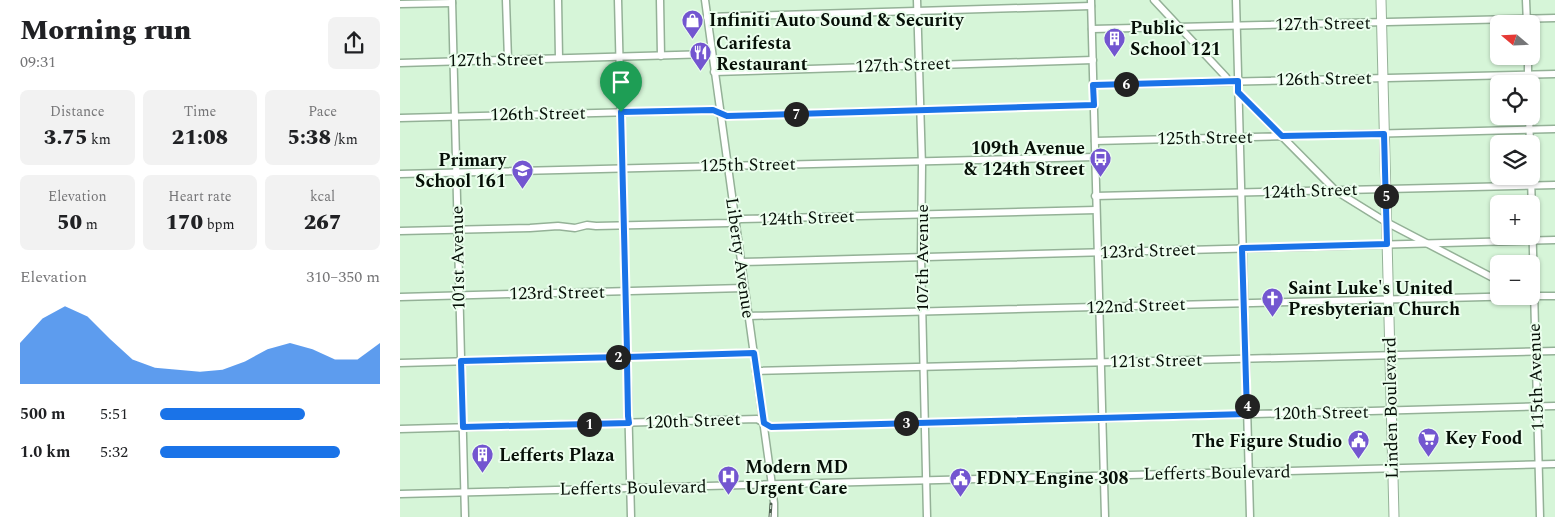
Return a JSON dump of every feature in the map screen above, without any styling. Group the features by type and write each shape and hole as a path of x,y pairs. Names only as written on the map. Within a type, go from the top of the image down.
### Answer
{"main road":[{"name":"Linden Boulevard","path":"1381,0 1394,517"}],"street":[{"path":"506,0 508,60"},
{"path":"558,0 559,58"},
{"path":"618,0 631,517"},
{"path":"660,0 661,56"},
{"name":"Liberty Avenue","path":"704,0 764,423 772,484 774,517"},
{"name":"107th Avenue","path":"917,0 922,161 921,257 927,517"},
{"path":"1154,0 1226,77 1228,82"},
{"path":"1236,0 1250,517"},
{"path":"1526,0 1527,15"},
{"path":"400,4 452,1"},
{"name":"101st Avenue","path":"452,1 465,517"},
{"path":"707,17 918,12 1091,3 1105,517"},
{"name":"127th Street","path":"1540,20 1555,18"},
{"name":"127th Street","path":"1092,29 1490,22"},
{"name":"127th Street","path":"400,63 712,54"},
{"name":"127th Street","path":"714,72 1093,60"},
{"path":"1528,65 1528,74"},
{"name":"126th Street","path":"1093,85 1555,74"},
{"path":"1238,92 1336,191 1386,222 1490,276"},
{"name":"126th Street","path":"400,118 713,110 727,116 1094,105"},
{"path":"1530,125 1530,135"},
{"name":"125th Street","path":"1095,141 1555,129"},
{"name":"125th Street","path":"400,174 1095,157"},
{"name":"124th Street","path":"1095,196 1531,185"},
{"name":"115th Avenue","path":"1531,185 1531,195"},
{"name":"124th Street","path":"1540,185 1555,185"},
{"name":"124th Street","path":"400,231 558,226 575,228 588,225 728,223 741,219 1096,210"},
{"name":"123rd Street","path":"1540,241 1555,240"},
{"name":"123rd Street","path":"741,262 1490,242"},
{"name":"123rd Street","path":"400,297 744,288"},
{"path":"1540,296 1555,296"},
{"path":"1546,296 1555,301"},
{"name":"122nd Street","path":"748,316 1490,297"},
{"name":"115th Avenue","path":"1533,305 1536,352 1540,517"},
{"name":"121st Street","path":"756,372 1555,351"},
{"path":"400,363 754,353"},
{"name":"120th Street","path":"400,429 757,419 771,427 1555,406"},
{"name":"Lefferts Boulevard","path":"400,494 1555,464"}],"railway":[{"path":"770,517 771,504"}],"place":[{"name":"Infiniti Auto Sound & Security","path":"693,39"},
{"name":"Public School 121","path":"1114,57"},
{"name":"Carifesta Restaurant","path":"700,72"},
{"name":"109th Avenue & 124th Street","path":"1101,177"},
{"name":"Primary School 161","path":"522,189"},
{"name":"Saint Luke's United Presbyterian Church","path":"1272,317"},
{"name":"Key Food","path":"1429,457"},
{"name":"The Figure Studio","path":"1358,460"},
{"name":"Lefferts Plaza","path":"483,474"},
{"name":"Modern MD Urgent Care","path":"729,496"},
{"name":"FDNY Engine 308","path":"960,497"}],"route":[{"path":"621,112 627,351 627,357 627,362 628,416 629,423 463,427 461,361 621,357 627,357 673,356 754,353 764,423 771,427 1247,414 1242,248 1387,244 1384,134 1282,136 1238,92 1238,81 1093,85 1094,105 727,116 713,110 621,112"}]}
